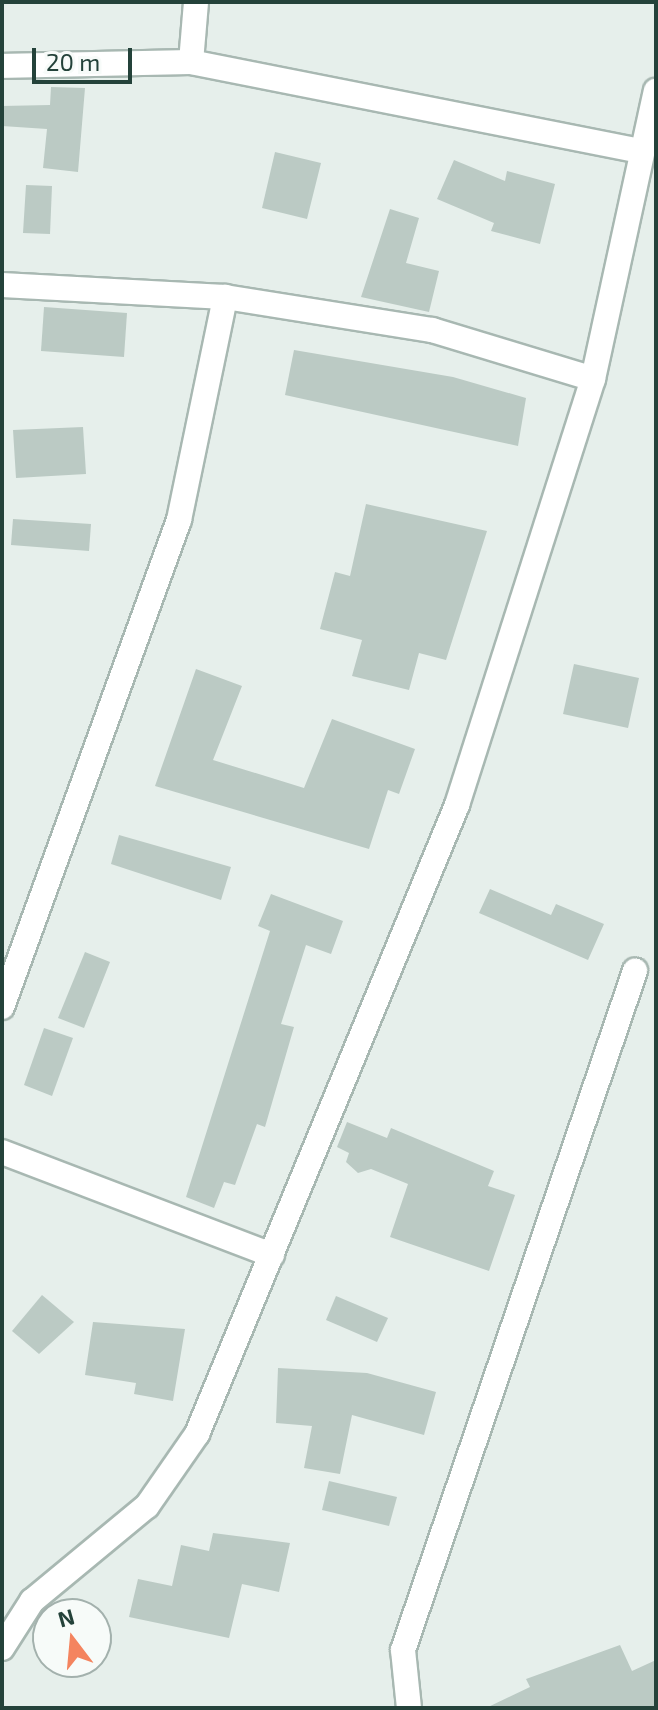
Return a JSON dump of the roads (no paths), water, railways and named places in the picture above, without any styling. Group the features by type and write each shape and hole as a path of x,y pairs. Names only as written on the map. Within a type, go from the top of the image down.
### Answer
{"street":[{"path":"191,62 196,2"},
{"path":"2,66 191,62 641,151"},
{"path":"2,1648 32,1601 147,1506 197,1434 457,805 593,379 656,91"},
{"path":"2,285 225,297 432,330 593,379"},
{"path":"2,1007 179,520 225,297"},
{"path":"409,1708 403,1650 635,971"},
{"path":"2,1152 272,1255"}]}
